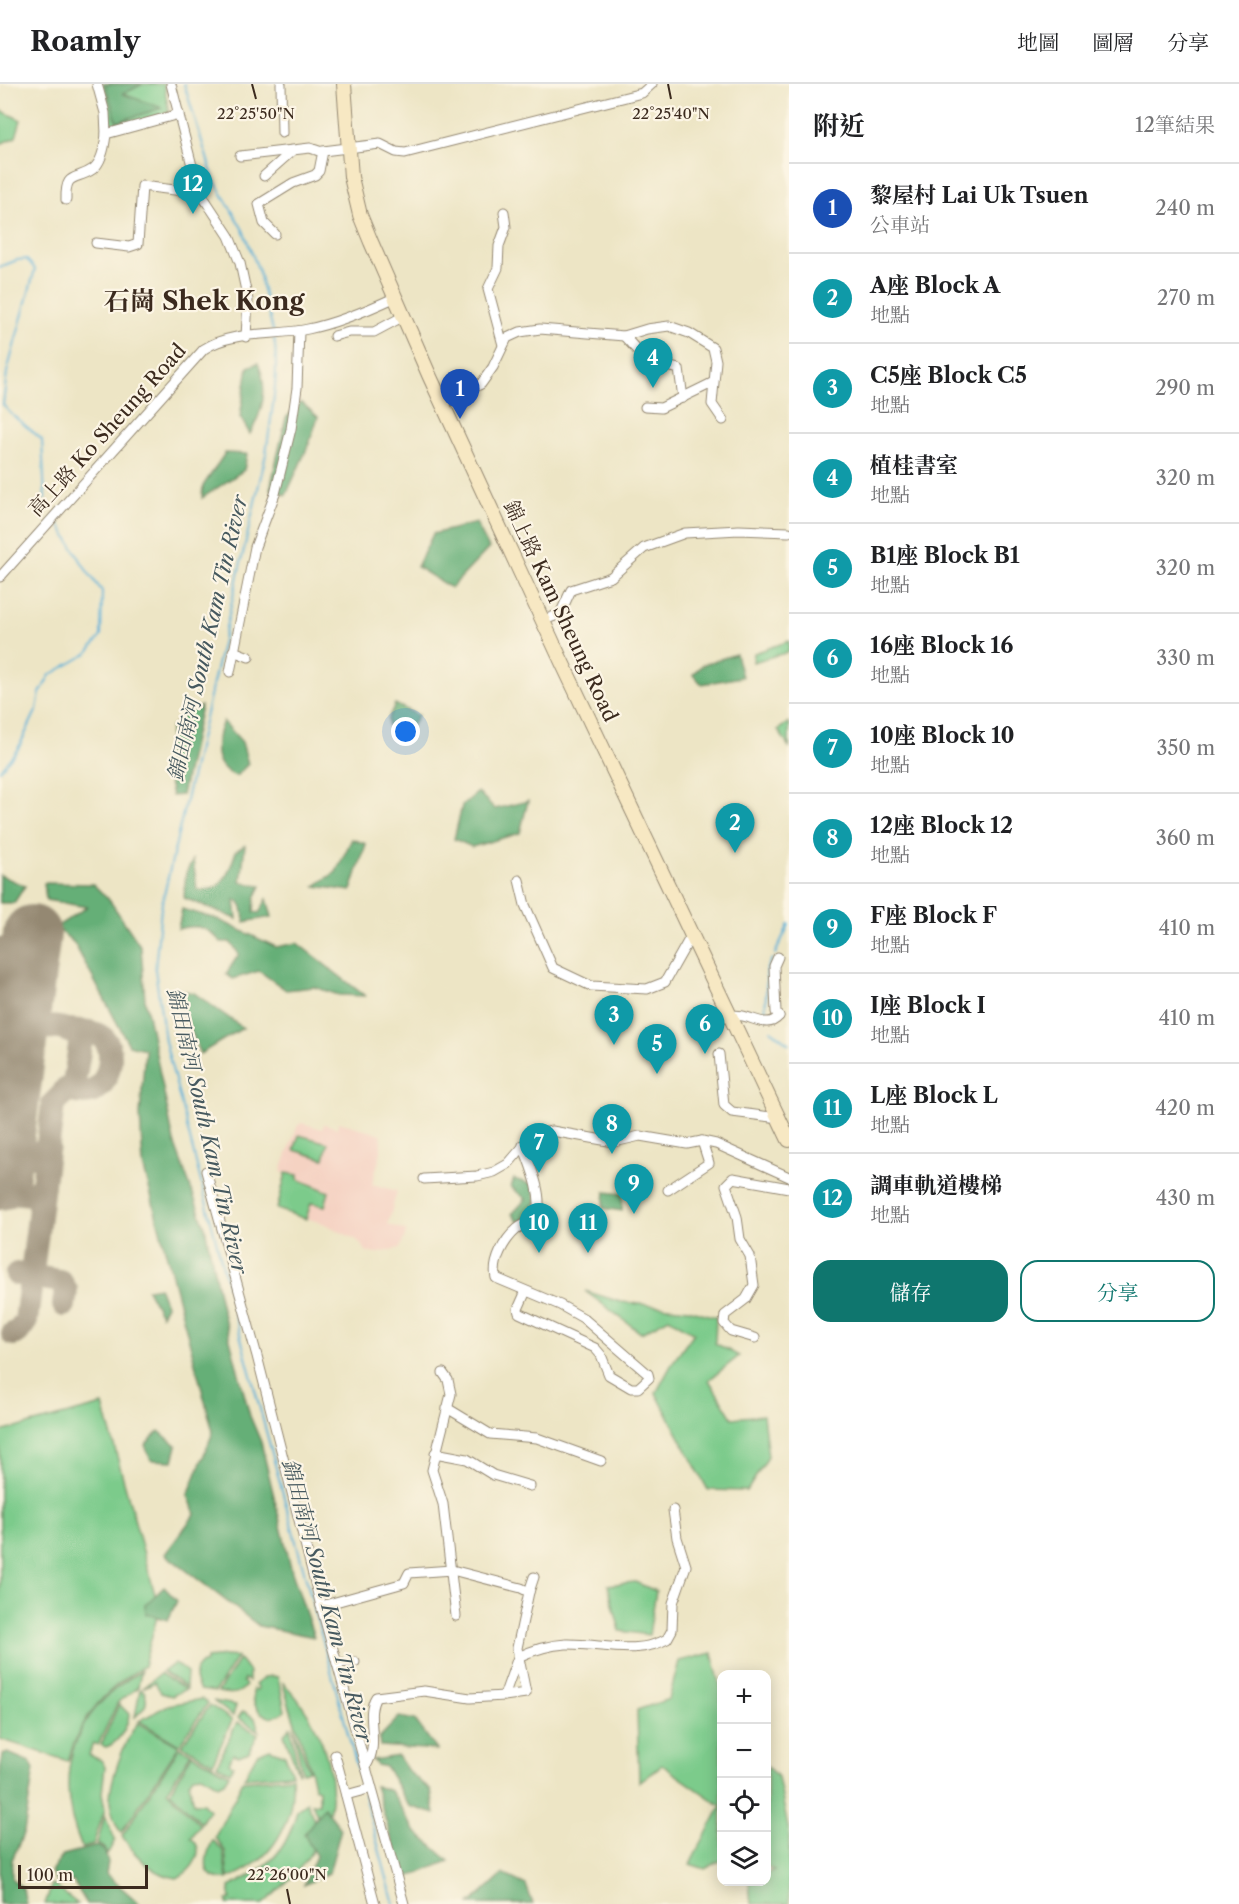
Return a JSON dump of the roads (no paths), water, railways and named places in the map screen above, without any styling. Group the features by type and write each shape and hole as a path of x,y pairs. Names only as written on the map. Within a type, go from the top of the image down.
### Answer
{"main road":[{"name":"錦上路 Kam Sheung Road","path":"344,84 351,177 360,215 443,403 544,621 788,1137"}],"street":[{"path":"66,200 67,183 74,176 90,170 99,162 106,134 105,113 97,84"},
{"path":"281,84 282,133"},
{"path":"240,156 291,152 310,148 322,152 380,144 396,153 405,153 642,93 652,84"},
{"path":"174,85 199,193 229,236 240,263 248,300 246,337"},
{"path":"106,134 180,114"},
{"path":"264,176 291,152"},
{"path":"275,234 264,222 260,204 293,183 315,175 319,171 322,152"},
{"path":"96,243 129,247 138,244 142,186 199,193"},
{"path":"503,345 488,288 498,268 499,246 506,227 504,212"},
{"name":"高上路 Ko Sheung Road","path":"0,577 204,348 216,341 294,332 325,325 396,297"},
{"path":"334,336 349,332 374,332 404,316"},
{"path":"443,403 481,384 510,335 531,330 624,336 658,327 675,327 710,344 716,361 712,383 713,407 723,420"},
{"path":"230,672 255,547 275,494 291,429 297,388 294,332"},
{"path":"624,336 642,358 660,366 679,369 683,398"},
{"path":"645,407 661,408 712,383"},
{"path":"544,621 561,614 571,590 611,577 637,552 655,543 701,531 789,532"},
{"path":"233,651 249,657"},
{"path":"519,880 525,905 553,968 591,986 614,989 656,987 665,982 692,936"},
{"path":"778,957 774,963 776,1012 784,1016"},
{"path":"730,1016 742,1013 768,1023 784,1016"},
{"path":"719,1054 724,1105 732,1112 778,1118"},
{"path":"424,1179 477,1176 494,1172 508,1164 523,1145 542,1131 614,1142 640,1136 687,1144 702,1141 716,1144 789,1177"},
{"path":"668,1190 709,1163 702,1141"},
{"path":"523,1145 538,1198 538,1211 536,1216 511,1235 496,1260 494,1270 501,1282 526,1291 583,1318 648,1374 649,1378 639,1388 631,1388 609,1375 602,1355 595,1348 519,1313 518,1309 526,1291"},
{"path":"206,1171 261,1372 321,1606 404,1904"},
{"path":"755,1338 731,1331 724,1323 725,1315 747,1299 754,1286 750,1256 740,1239 737,1216 726,1185 733,1178 789,1188"},
{"path":"443,1373 448,1380 451,1394 432,1470 443,1504 456,1616"},
{"path":"447,1408 490,1434 537,1438 601,1461"},
{"path":"435,1453 467,1459 493,1475 530,1486"},
{"path":"518,1658 532,1650 563,1644 621,1648 650,1645 667,1639 672,1630 673,1603 686,1566 677,1538 673,1510"},
{"path":"321,1606 404,1583 410,1574 452,1570 529,1592"},
{"path":"504,1696 518,1658 520,1629 534,1578"},
{"path":"366,1766 373,1749 372,1705 376,1697 424,1691 470,1698 526,1693 518,1658"},
{"path":"337,1663 355,1662"},
{"path":"335,1755 375,1904"},
{"path":"346,1795 372,1788"}],"waterway":[{"name":"錦田南河 South Kam Tin River","path":"184,84 214,180 243,230 258,269 273,331"},
{"path":"0,267 26,259 35,269 7,372 3,405 42,440 45,499"},
{"name":"錦田南河 South Kam Tin River","path":"274,337 276,366 266,454 161,908 155,969 165,1041 243,1346 363,1789"},
{"path":"0,770 18,749 37,709 40,693 50,675 87,654 101,636 102,591 87,571 59,524"},
{"path":"775,954 789,924"},
{"path":"765,1018 767,968 772,959"},
{"path":"771,1030 789,1044"},
{"name":"錦田南河 South Kam Tin River","path":"364,1794 394,1904"}],"place":[{"name":"調車軌道樓梯","path":"193,214"},
{"name":"植桂書室","path":"653,388"},
{"name":"黎屋村 Lai Uk Tsuen","path":"460,419"},
{"name":"A座 Block A","path":"735,853"},
{"name":"C5座 Block C5","path":"614,1045"},
{"name":"16座 Block 16","path":"705,1054"},
{"name":"B1座 Block B1","path":"657,1074"},
{"name":"12座 Block 12","path":"612,1154"},
{"name":"10座 Block 10","path":"539,1173"},
{"name":"F座 Block F","path":"634,1214"},
{"name":"I座 Block I","path":"539,1253"},
{"name":"L座 Block L","path":"588,1253"}],"district":[{"name":"石崗 Shek Kong","path":"204,301"}]}
